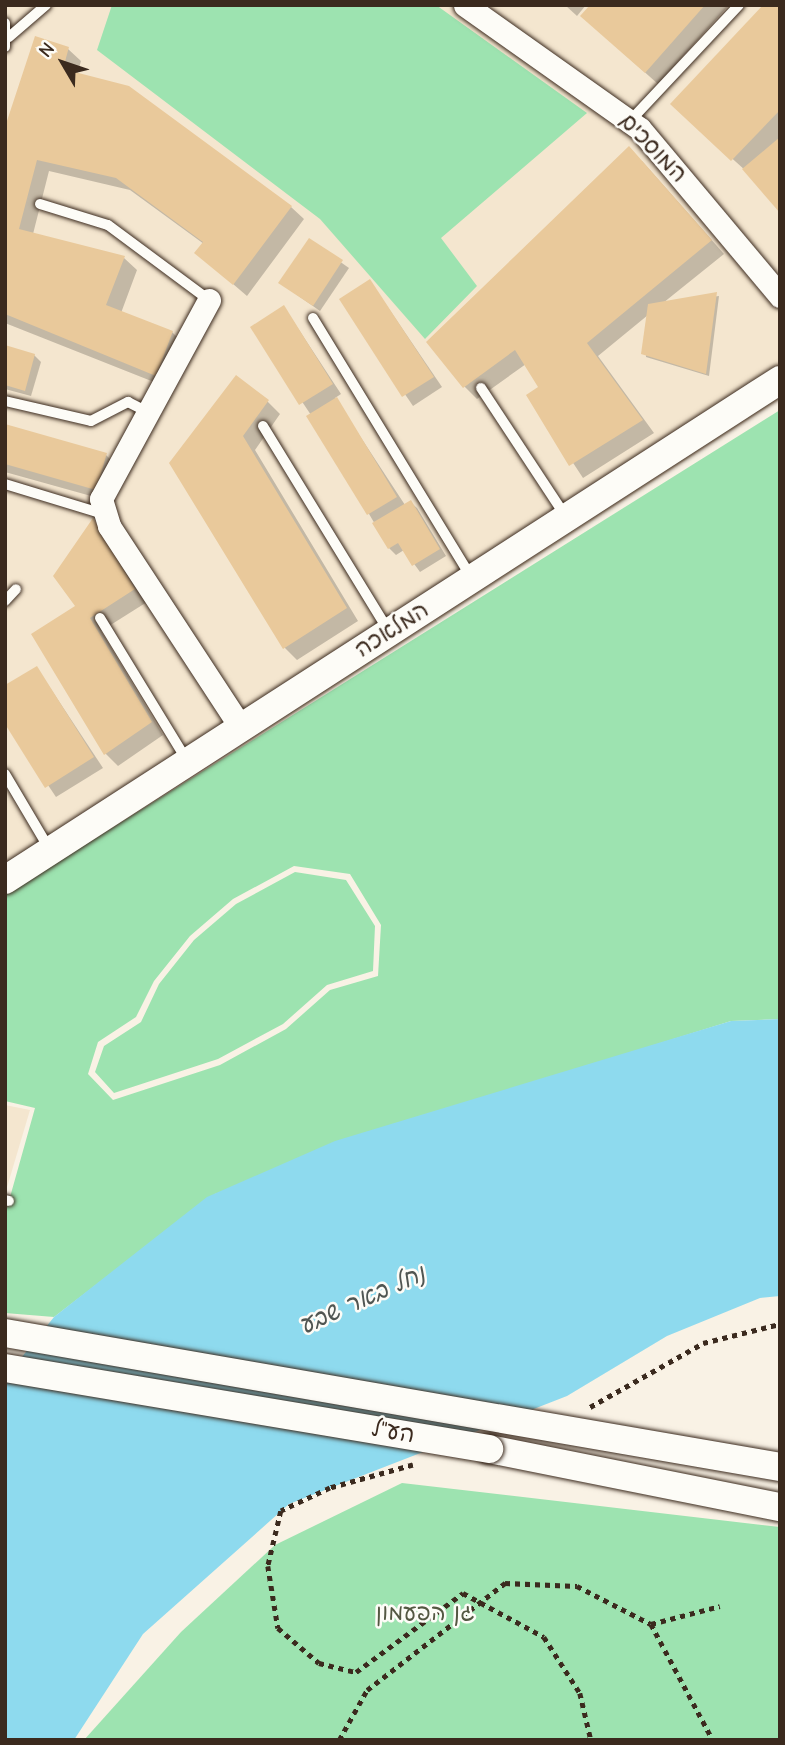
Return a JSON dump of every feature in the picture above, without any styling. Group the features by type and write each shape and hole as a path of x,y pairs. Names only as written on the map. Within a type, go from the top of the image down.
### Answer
{"street":[{"name":"המוסכים","path":"465,5 630,121 657,145 780,296"},
{"path":"209,300 101,499 103,514 241,728"},
{"name":"המלאכה","path":"5,880 780,380"},
{"name":"הע\"ל","path":"5,1333 780,1467"},
{"name":"הע\"ל","path":"5,1368 489,1449 780,1507"}],"lane":[{"path":"7,42 46,5"},
{"path":"630,121 739,5"},
{"path":"5,23 7,42"},
{"path":"40,204 108,225 209,300"},
{"path":"313,318 472,579"},
{"path":"481,388 566,518"},
{"path":"5,401 90,421 128,402 148,412"},
{"path":"263,426 389,632"},
{"path":"5,484 103,514"},
{"path":"5,601 16,589"},
{"path":"100,618 188,762"},
{"path":"5,774 50,851"}],"path":[{"path":"554,1427 702,1343 780,1324"},
{"path":"330,1488 281,1511 268,1566 278,1628 319,1663 356,1672 463,1593 544,1637 580,1693 591,1740"},
{"path":"339,1740 367,1690 505,1583 577,1587 651,1624 713,1740"},
{"path":"651,1624 720,1606"}],"shaded area":[{"path":"5,5 780,5 780,399 5,900"},
{"path":"5,1105 30,1110 5,1194"}],"green space":[{"path":"112,5 436,5 587,113 441,238 477,286 425,339 320,219 97,50"},
{"path":"780,410 780,1019 731,1021 565,1073 215,1194 54,1317 5,1313 5,1215 35,1108 5,1101 5,895","holes":["294,866 350,874 381,925 378,976 330,990 286,1029 220,1065 113,1100 88,1074 98,1042 136,1017 154,981 190,936 233,899"]},
{"path":"295,872 346,880 375,926 373,971 327,985 283,1024 218,1059 114,1093 95,1072 104,1046 141,1022 159,984 194,940 236,904"},
{"name":"גן הפעמון","path":"402,1483 780,1527 780,1740 84,1740 181,1632 275,1545"}],"water":[{"name":"נחל באר שבע","path":"780,1019 780,1296 760,1298 667,1336 567,1396 289,1504 143,1634 74,1740 5,1740 5,1378 54,1317 207,1197 335,1141 731,1021"}],"building":[{"path":"590,5 705,5 645,73 580,16"},
{"path":"763,5 780,5 780,110 731,161 670,104"},
{"path":"35,36 69,47 63,69 129,86 292,206 233,285 194,253 203,242 116,178 37,160 19,229 125,256 106,305 173,331 156,376 5,314 5,127"},
{"path":"780,137 780,213 742,169"},
{"path":"629,146 712,240 587,343 643,420 569,466 526,395 538,387 515,350 463,388 426,342"},
{"path":"309,238 343,260 313,306 278,283"},
{"path":"370,279 434,377 402,397 339,299"},
{"path":"717,292 706,374 641,354 648,304"},
{"path":"284,305 333,384 299,405 250,327"},
{"path":"5,345 35,354 25,391 5,385"},
{"path":"236,375 269,400 243,436 347,608 283,649 169,463"},
{"path":"337,397 397,497 367,515 306,416"},
{"path":"5,424 107,453 96,490 5,464"},
{"path":"411,500 440,549 412,566 398,543 388,549 372,523"},
{"path":"93,518 135,589 90,618 152,722 104,755 31,634 75,606 53,576"},
{"path":"37,666 94,757 45,788 5,724 5,685"}]}
